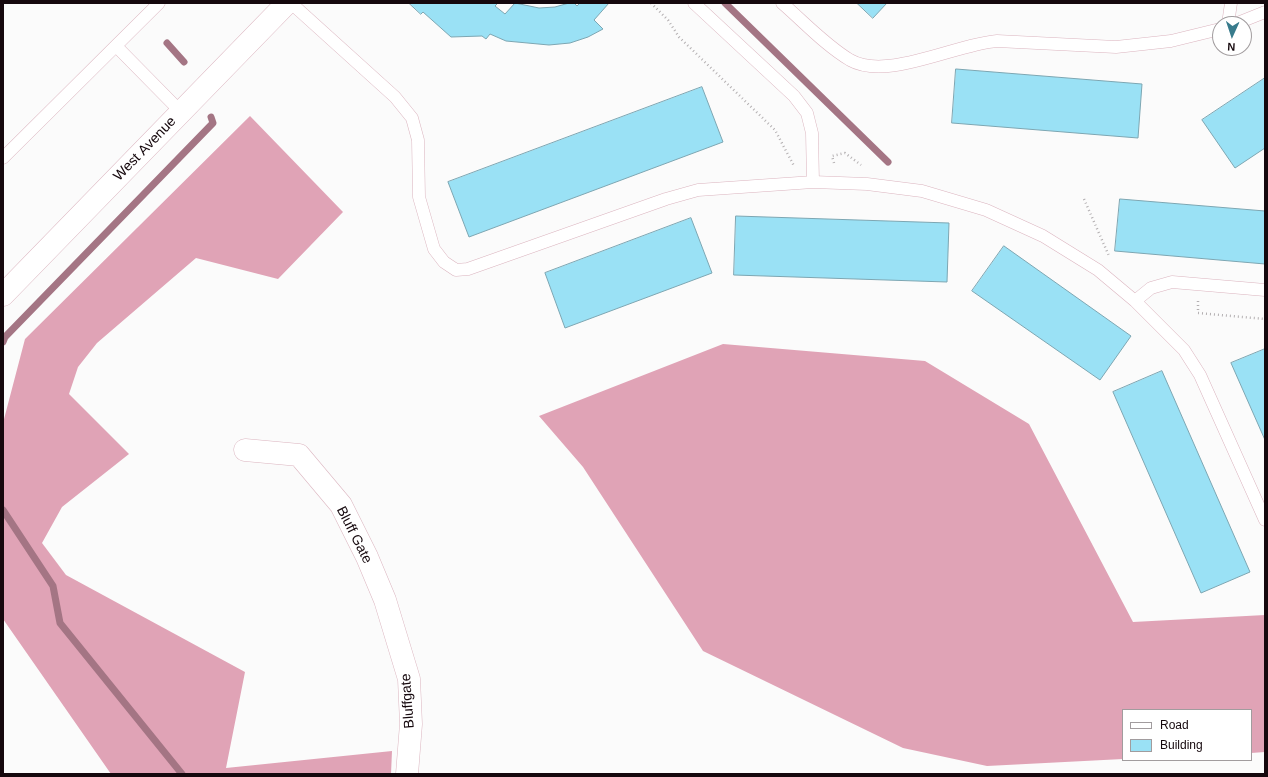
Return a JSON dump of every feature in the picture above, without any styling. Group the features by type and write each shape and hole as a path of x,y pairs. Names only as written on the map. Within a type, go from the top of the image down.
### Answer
{"main road":[{"name":"West Avenue","path":"3,295 287,3"},
{"name":"Bluff Gate","path":"245,450 299,455 340,505 367,557 385,600 394,630"},
{"name":"Bluffgate","path":"394,630 409,679 411,724 408,774"}],"lane":[{"path":"3,158 159,3"},
{"path":"291,3 395,97 412,118 418,140 419,197 434,249 444,262 456,270 468,269 666,199 698,190 813,182 867,184 922,191 986,210 1043,236 1098,270 1135,301 1184,350 1200,375 1265,520"},
{"path":"694,3 794,96 807,113 812,133 813,182"},
{"path":"782,3 830,45 852,61 873,66 902,65 979,42 997,41 1116,47 1171,41 1212,31"},
{"path":"1229,16 1231,3"},
{"path":"1252,17 1265,12"},
{"path":"116,46 181,112"},
{"path":"1135,301 1151,288 1172,282 1265,290"}],"path":[{"path":"651,3 668,20 678,37 775,130 794,166"},
{"path":"834,163 832,156 845,153 864,168"},
{"path":"1084,200 1110,258 1113,261"},
{"path":"1198,295 1198,313 1265,319"}],"shaded area":[{"path":"250,116 343,212 278,279 196,258 97,343 78,367 69,394 129,454 62,507 42,543 66,575 245,672 226,768 392,751 391,774 111,774 3,619 3,423 25,339"},
{"path":"723,344 925,361 1029,424 1133,622 1265,615 1265,752 1252,753 1252,709 1122,709 1122,759 987,766 903,748 703,651 583,467 539,416"}],"building":[{"path":"409,3 498,3 495,6 505,14 515,3 539,8 555,7 569,3 574,3 577,6 580,3 609,3 594,20 603,29 588,37 570,43 549,45 506,41 490,34 486,39 482,36 451,37 423,12 421,14"},
{"path":"857,3 887,3 873,18"},
{"path":"956,69 1142,84 1138,138 952,123"},
{"path":"1265,78 1265,148 1235,168 1202,120"},
{"path":"702,87 723,142 469,237 448,182"},
{"path":"1120,199 1265,211 1265,264 1115,251"},
{"path":"736,216 949,223 947,282 734,275"},
{"path":"691,218 712,273 565,328 545,273"},
{"path":"1004,246 1131,336 1100,380 972,291"},
{"path":"1265,349 1265,440 1231,363"},
{"path":"1162,371 1250,572 1201,593 1113,392"}],"waterway":[{"path":"725,3 888,162"},
{"path":"167,43 184,62"},
{"path":"3,342 5,337 213,123 211,117"},
{"path":"3,510 53,586 60,623 182,774"}]}
